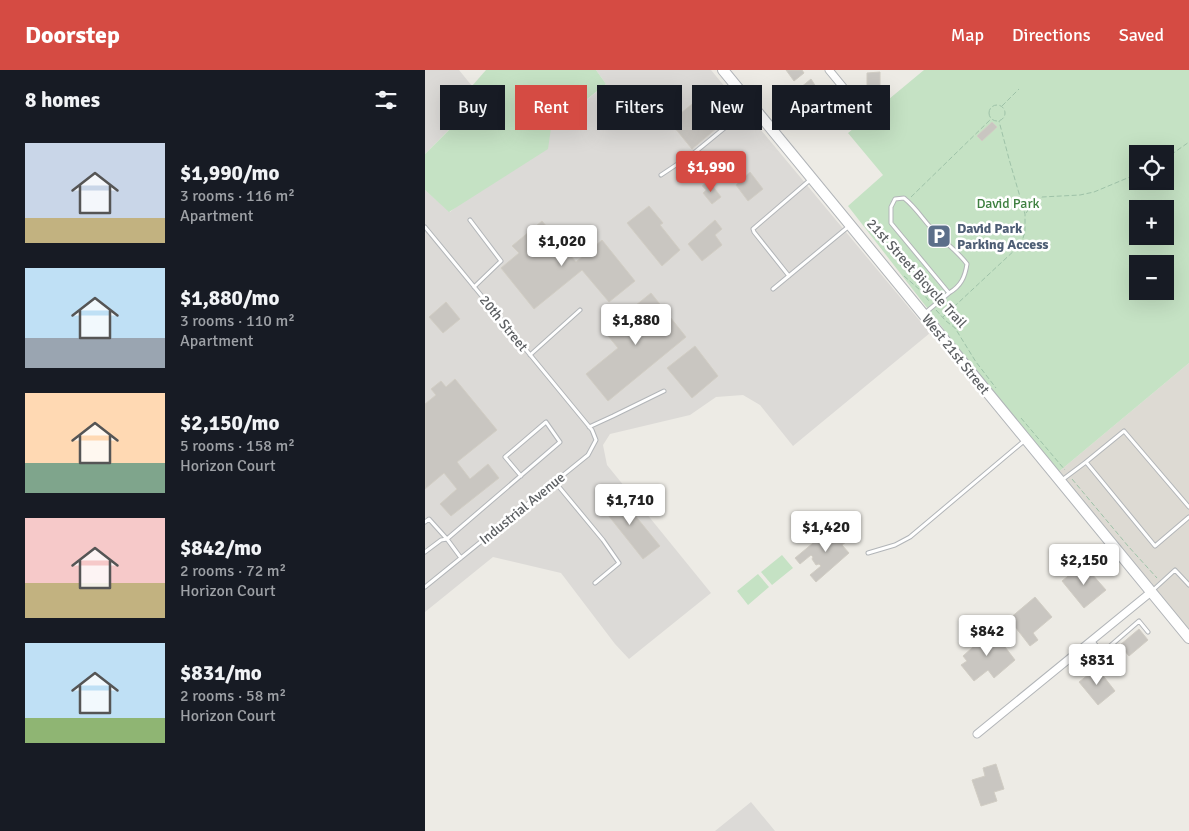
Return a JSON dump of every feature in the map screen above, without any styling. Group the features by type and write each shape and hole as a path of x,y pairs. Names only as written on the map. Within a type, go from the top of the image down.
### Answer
{"street":[{"name":"West 21st Street","path":"723,70 735,85"},
{"path":"829,70 841,85"},
{"name":"West 21st Street","path":"762,117 1026,440 1064,477 1151,592 1189,638"},
{"path":"977,734 1151,592"}],"lane":[{"path":"661,175 694,153 722,130"},
{"path":"789,276 753,229 812,178"},
{"path":"923,314 957,289 965,277 967,264 956,250 939,236 908,201 903,198 895,199 891,207 891,223 949,294"},
{"path":"470,220 501,262 474,287"},
{"path":"773,289 851,225"},
{"name":"20th Street","path":"425,227 583,419"},
{"path":"530,355 579,310"},
{"path":"589,427 664,391"},
{"name":"Industrial Avenue","path":"425,587 588,454 596,440 583,419"},
{"path":"425,552 441,540 447,539 521,476 560,442 545,422 505,457 521,476"},
{"path":"1064,477 1086,462 1124,430 1189,507"},
{"path":"868,553 895,545 910,537 1026,440"},
{"path":"1086,462 1155,546 1189,517"},
{"path":"555,482 603,540 619,563 595,583"},
{"path":"425,522 429,519 461,558"},
{"path":"1151,592 1175,570 1189,585"},
{"path":"1092,640 1102,653 1139,621 1148,632"}],"path":[{"path":"991,119 989,114 990,108 1001,106 1019,90"},
{"path":"999,121 1004,116 1004,110 1001,106"},
{"path":"991,119 999,121"},
{"path":"908,201 991,119"},
{"path":"942,317 1017,248 1025,232 1025,214 999,121"},
{"path":"1174,153 1189,142"},
{"path":"1025,214 1031,205 1042,197 1080,195 1112,186 1129,178"},
{"name":"21st Street Bicycle Trail","path":"904,276 920,290 942,317 955,328 976,362 998,390"},
{"path":"1016,413 1064,477 1161,583"}],"shaded area":[{"path":"425,70 459,70 471,85 440,85 440,130 449,130 425,154"},
{"path":"596,70 711,70 723,85 692,85 692,130 761,130 930,333 793,446 760,405 743,395 716,397 690,415 610,434 603,445 607,465 711,593 629,659 615,644 561,573 493,557 425,612 425,190 450,212 550,130 587,130 587,100 597,91 597,130 682,130 682,85 605,85 606,84"},
{"path":"1189,363 1189,634 1056,474"},
{"path":"751,802 775,831 715,831"}],"green space":[{"path":"486,70 596,70 606,84 597,85 597,91 587,99 587,85 515,85 515,130 551,130 548,149 449,212 425,190 425,154 449,130 505,130 505,85 473,85"},
{"name":"David Park","path":"924,70 1189,70 1189,363 1056,474 848,206 883,175 848,133 852,130 890,130 890,98"},
{"path":"815,512 826,526 805,543 793,529"},
{"path":"782,555 793,568 772,585 761,572"},
{"path":"758,574 769,587 748,605 737,591"}],"building":[{"path":"786,70 802,70 804,73 794,81"},
{"path":"880,72 880,85 867,85 867,73"},
{"path":"811,79 815,85 804,85"},
{"path":"692,104 692,130 715,130 692,149 677,130 682,130 682,112"},
{"path":"992,122 997,127 982,141 977,136"},
{"path":"750,172 763,189 748,201 736,185"},
{"path":"709,181 721,197 712,204 703,193 706,190 702,186"},
{"path":"649,206 663,223 660,225 680,250 662,266 627,223"},
{"path":"715,220 722,229 715,235 722,245 702,261 688,244"},
{"path":"542,221 576,262 602,240 635,281 609,302 582,270 534,309 501,268 519,253 512,246"},
{"path":"651,293 686,337 608,401 586,374 618,348 604,331"},
{"path":"446,302 460,319 443,333 429,317"},
{"path":"695,346 718,376 692,398 667,368"},
{"path":"455,379 497,430 457,462 470,479 488,464 499,478 451,516 440,504 457,489 444,473 425,489 425,404 436,395 431,389 441,381 446,387"},
{"path":"616,492 660,546 643,559 600,505"},
{"path":"830,529 837,537 845,531 851,538 842,545 849,553 816,582 810,575 821,566 819,564 816,565 811,555 800,564 795,558"},
{"path":"1083,564 1106,590 1084,608 1062,581"},
{"path":"1035,597 1052,617 1033,633 1038,640 1030,646 1009,619"},
{"path":"1139,629 1148,640 1129,656 1120,645"},
{"path":"992,630 1015,660 994,678 988,670 974,681 961,665 967,661 963,656"},
{"path":"1097,668 1115,691 1098,705 1079,682"},
{"path":"996,764 1004,789 994,792 997,801 981,806 972,780 985,776 983,768"}],"place":[{"name":"David Park Parking Access","path":"939,236"}]}
